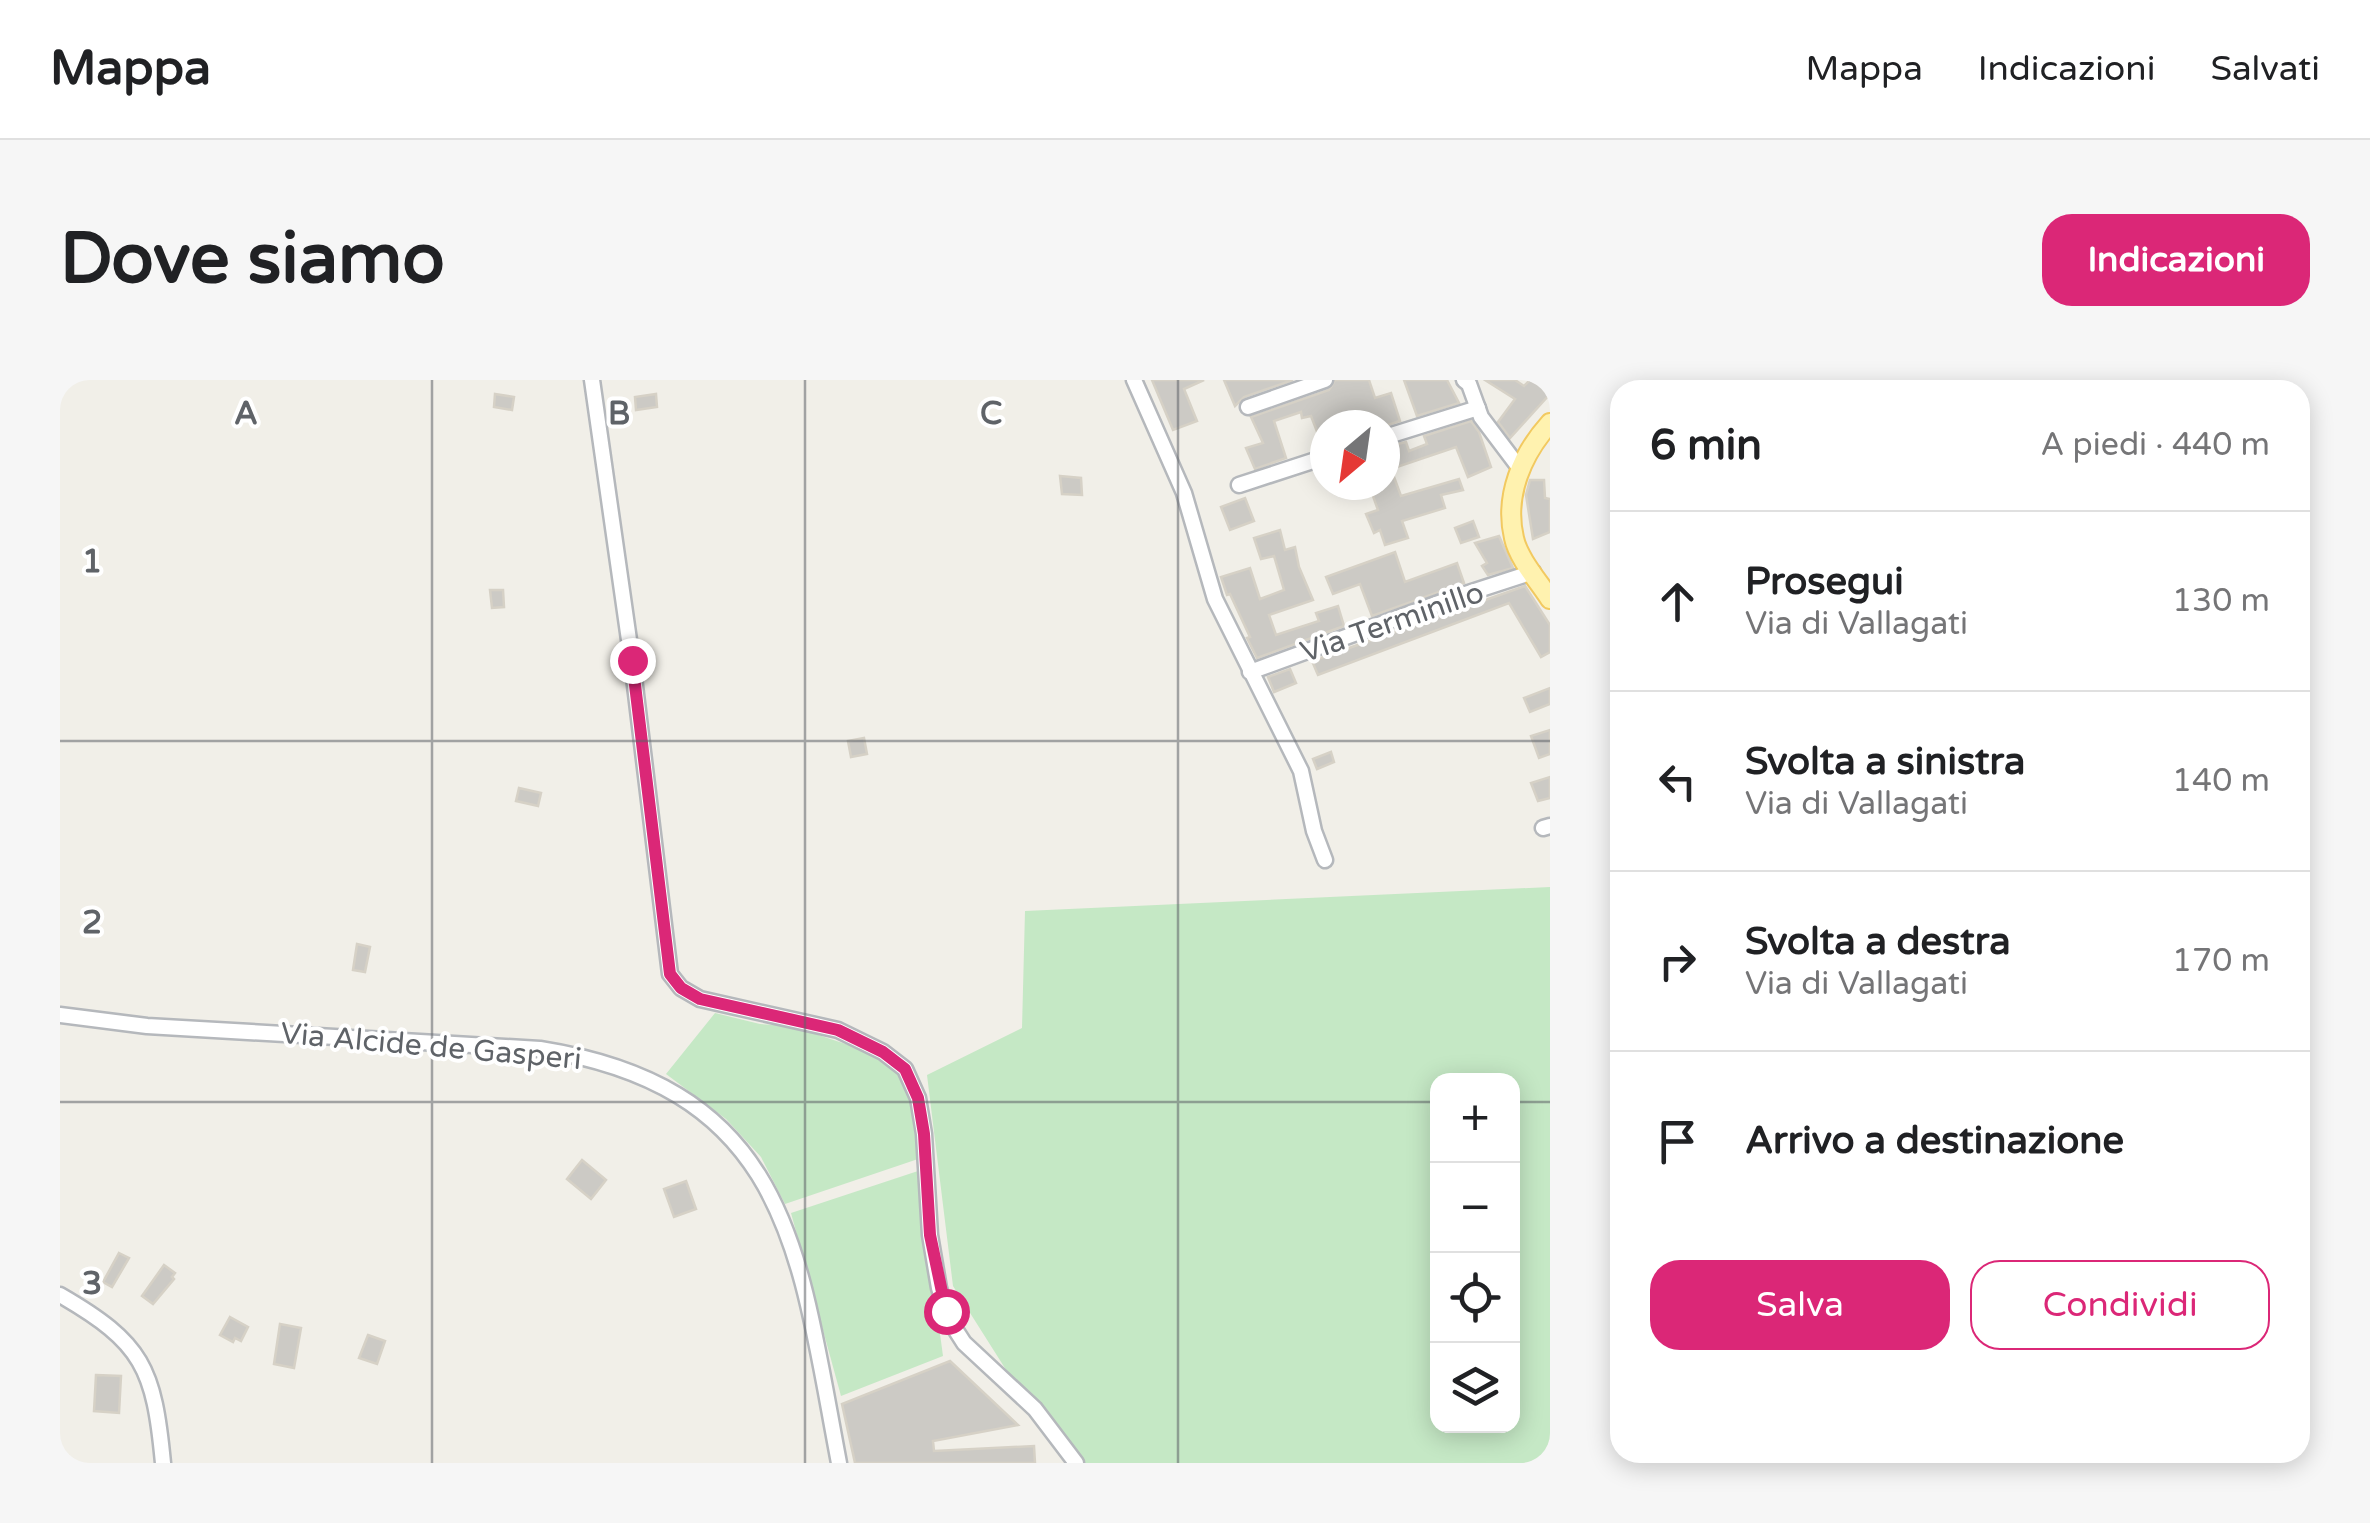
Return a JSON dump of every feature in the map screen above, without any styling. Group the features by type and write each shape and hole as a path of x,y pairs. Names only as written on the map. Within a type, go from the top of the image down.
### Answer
{"main road":[{"path":"1550,422 1539,434 1511,488 1514,541 1550,599"}],"street":[{"path":"592,380 632,660 670,974 681,988 700,999 838,1030 883,1052 905,1069 918,1098 930,1235 948,1318 964,1343 1034,1410 1076,1463"},
{"path":"1134,380 1184,493 1215,599 1301,770 1314,831 1325,860"},
{"path":"1248,406 1325,380"},
{"path":"1464,380 1478,408 1521,470"},
{"path":"1400,432 1478,408"},
{"path":"1239,485 1310,462"},
{"name":"Via Terminillo","path":"1250,672 1533,572"},
{"name":"Via Alcide de Gasperi","path":"60,1015 148,1026 540,1049 604,1061 665,1087 736,1143 776,1202 794,1244 840,1463"},
{"path":"60,1295 108,1324 133,1350 152,1391 163,1463"}],"green space":[{"path":"1550,887 1550,1463 1065,1463 953,1286 927,1075 1022,1028 1025,911"},
{"path":"715,1013 760,1024 791,1026 879,1055 910,1087 921,1158 785,1204 761,1157 726,1119 666,1074"},
{"path":"918,1171 943,1356 841,1396 791,1213"}],"building":[{"path":"1152,380 1204,380 1184,389 1197,421 1173,430"},
{"path":"1224,380 1293,380 1244,397 1235,406"},
{"path":"1335,380 1369,380 1375,398 1391,393 1396,410 1310,410 1310,416 1302,418 1301,412 1274,421 1286,458 1255,469 1246,448 1263,443 1251,417 1329,390"},
{"path":"1404,380 1447,380 1459,403 1417,416"},
{"path":"1485,380 1515,380 1524,386 1530,380 1547,380 1550,394 1510,438 1498,422 1515,399"},
{"path":"495,394 514,397 512,410 494,407"},
{"path":"656,394 657,407 636,410 635,397"},
{"path":"1471,421 1491,467 1468,477 1456,447 1400,466 1400,443 1406,442 1409,451 1427,444 1424,436"},
{"path":"1060,476 1081,478 1082,495 1062,494"},
{"path":"1459,479 1463,490 1441,495 1445,508 1402,521 1408,538 1385,545 1380,530 1374,533 1366,514 1378,510 1374,500 1400,500 1400,493"},
{"path":"1530,480 1544,480 1545,498 1550,499 1550,532 1533,539 1526,495"},
{"path":"1245,498 1254,521 1230,530 1221,507"},
{"path":"1473,521 1479,537 1461,543 1455,528"},
{"path":"1280,530 1285,550 1295,547 1313,600 1269,615 1276,635 1319,621 1316,613 1338,606 1344,626 1257,658 1221,577 1250,568 1260,599 1284,590 1274,556 1261,559 1254,538"},
{"path":"1499,536 1513,568 1488,575 1482,566 1487,563 1475,543"},
{"path":"1395,552 1405,582 1457,563 1464,583 1372,616 1360,584 1333,594 1326,577"},
{"path":"1525,586 1550,625 1550,652 1541,657 1509,603 1318,675 1312,661"},
{"path":"490,590 503,590 504,607 492,608"},
{"path":"1290,669 1296,683 1274,692 1268,677"},
{"path":"1550,688 1550,704 1530,712 1524,698"},
{"path":"1550,730 1550,754 1539,758 1531,736"},
{"path":"864,738 867,754 851,757 848,741"},
{"path":"1331,752 1334,762 1317,769 1313,759"},
{"path":"1550,777 1550,798 1538,801 1531,783"},
{"path":"519,788 541,793 538,806 516,801"},
{"path":"357,944 370,947 365,972 353,970"},
{"path":"582,1160 606,1180 591,1199 567,1179"},
{"path":"686,1181 696,1209 674,1217 664,1189"},
{"path":"119,1253 129,1258 112,1287 103,1282"},
{"path":"164,1265 175,1273 174,1279 153,1304 142,1296"},
{"path":"230,1317 248,1327 241,1341 235,1338 233,1342 220,1335"},
{"path":"280,1324 301,1328 294,1368 274,1364"},
{"path":"368,1335 385,1341 377,1364 359,1358"},
{"path":"950,1361 1018,1425 933,1441 934,1451 1034,1446 1035,1463 855,1463 842,1404"},
{"path":"96,1375 121,1376 119,1413 94,1411"}],"route":[{"path":"632,660 670,974 681,988 700,999 838,1030 883,1052 905,1069 918,1098 930,1235 946,1311"}]}
